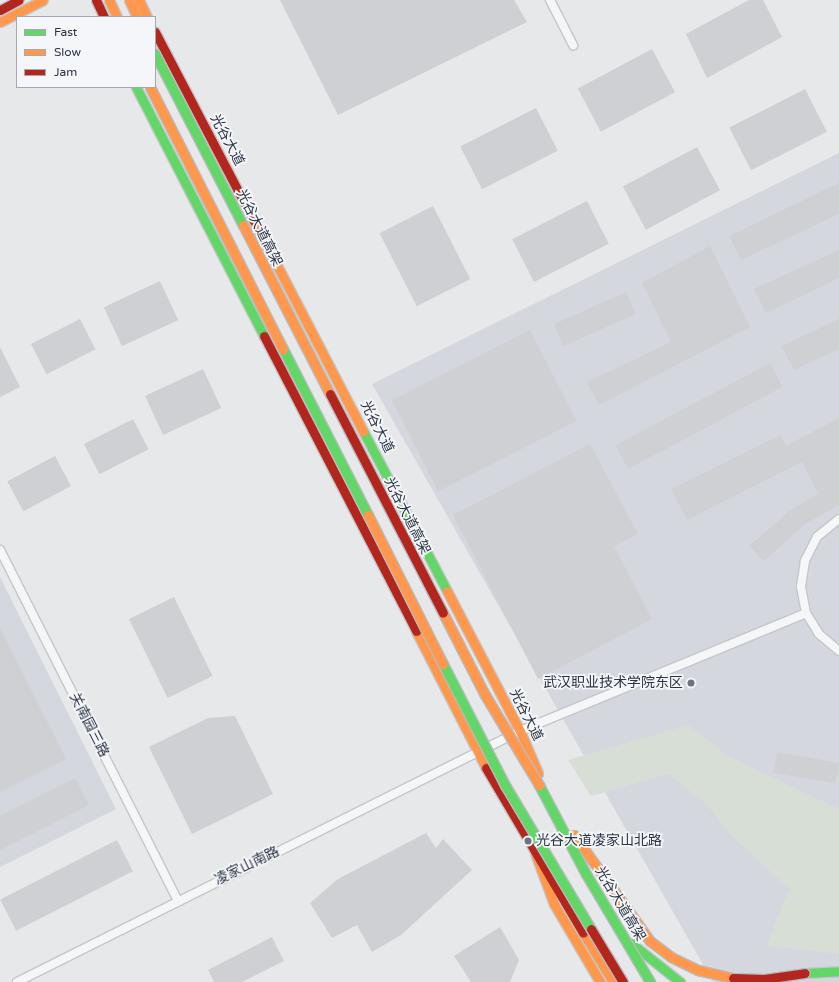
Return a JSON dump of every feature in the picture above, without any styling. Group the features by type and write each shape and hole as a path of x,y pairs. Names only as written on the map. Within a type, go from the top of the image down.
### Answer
{"main road":[{"path":"0,10 19,0"},
{"path":"0,22 43,0"},
{"path":"96,0 104,16"},
{"path":"109,0 117,16"},
{"path":"129,0 137,16"},
{"path":"139,0 147,16"},
{"name":"光谷大道","path":"156,34 520,731 542,781 631,943 655,982"},
{"name":"光谷大道高架","path":"156,56 485,695 553,808 586,874 650,982"},
{"path":"137,88 478,752 535,853 613,982"},
{"path":"151,88 505,785 623,982"},
{"path":"553,808 598,866 650,941 671,957 698,970 725,978 764,979 827,970 839,971"},
{"path":"535,853 554,904 600,982"},
{"path":"631,943 680,982"}],"street":[{"path":"550,0 573,45"},
{"path":"839,519 817,537 805,561 801,587 806,613 819,634 839,650"},
{"name":"关南园三路","path":"0,550 178,901"},
{"name":"凌家山南路","path":"17,982 520,731 806,613"}],"shaded area":[{"name":"武汉职业技术学院东区","path":"839,153 839,982 713,982 372,384"},
{"path":"0,577 116,809 0,867"},
{"path":"688,725 728,756 839,809 839,954 766,946 789,889 731,835 706,804 669,774 591,796 568,760"}],"building":[{"path":"280,0 514,0 527,22 338,115"},
{"path":"749,0 763,0 782,37 707,78 686,34"},
{"path":"652,49 675,92 601,132 578,88"},
{"path":"805,89 827,132 751,170 729,128"},
{"path":"536,108 558,151 482,189 460,147"},
{"path":"697,147 720,190 646,230 623,186"},
{"path":"839,183 839,214 741,260 729,236"},
{"path":"587,201 609,244 534,282 512,239"},
{"path":"433,206 470,279 417,306 380,233"},
{"path":"710,246 750,327 599,405 587,382 671,342 642,283"},
{"path":"839,250 839,278 766,313 754,289"},
{"path":"160,281 178,320 122,346 104,307"},
{"path":"626,292 636,314 564,346 554,324"},
{"path":"80,319 95,349 46,374 31,344"},
{"path":"839,319 839,349 794,370 781,346"},
{"path":"530,330 576,421 438,491 392,400"},
{"path":"0,347 20,387 0,397"},
{"path":"770,363 783,387 628,469 615,445"},
{"path":"203,369 221,408 163,435 145,396"},
{"path":"839,418 839,505 804,525 764,561 749,546 789,511 818,494 802,462 687,520 671,489 780,435 786,446"},
{"path":"133,419 148,449 99,474 84,444"},
{"path":"590,444 638,534 614,546 652,619 538,679 453,515"},
{"path":"55,456 71,486 23,511 7,481"},
{"path":"174,597 213,676 168,698 129,619"},
{"path":"0,628 66,759 0,792"},
{"path":"235,716 273,794 192,834 149,747 208,718"},
{"path":"777,752 839,763 835,784 773,773"},
{"path":"75,778 89,805 0,850 0,816"},
{"path":"426,833 436,848 443,839 472,870 401,935 372,952 357,925 332,938 310,903 338,879"},
{"path":"117,840 133,871 16,931 0,899"},
{"path":"500,927 519,960 510,982 471,982 454,956"},
{"path":"272,937 284,961 242,982 214,982 208,970"}],"traffic: fast":[{"path":"156,56 243,225"},
{"path":"137,88 264,336"},
{"path":"283,349 368,515"},
{"path":"363,431 447,591"},
{"path":"443,664 505,785 591,929"},
{"path":"539,785 586,874 650,982"},
{"path":"631,943 680,982"},
{"path":"805,973 839,971"}],"traffic: slow":[{"path":"0,22 43,0"},
{"path":"109,0 117,16"},
{"path":"129,0 137,16"},
{"path":"139,0 147,16"},
{"path":"151,88 283,349"},
{"path":"254,221 363,431"},
{"path":"243,225 330,394"},
{"path":"368,515 443,664"},
{"path":"447,591 520,731 538,773"},
{"path":"443,613 485,695 539,785"},
{"path":"416,631 486,768"},
{"path":"574,835 650,941 671,957 698,970 733,978"},
{"path":"535,853 554,904 600,982"},
{"path":"583,933 613,982"}],"traffic: jam":[{"path":"0,10 19,0"},
{"path":"96,0 104,16"},
{"path":"156,34 254,221"},
{"path":"264,336 416,631"},
{"path":"330,394 443,613"},
{"path":"486,768 583,933"},
{"path":"591,929 623,982"},
{"path":"733,978 764,979 805,973"}],"place":[{"name":"武汉职业技术学院东区","path":"691,683"},
{"name":"光谷大道凌家山北路","path":"528,841"}]}
